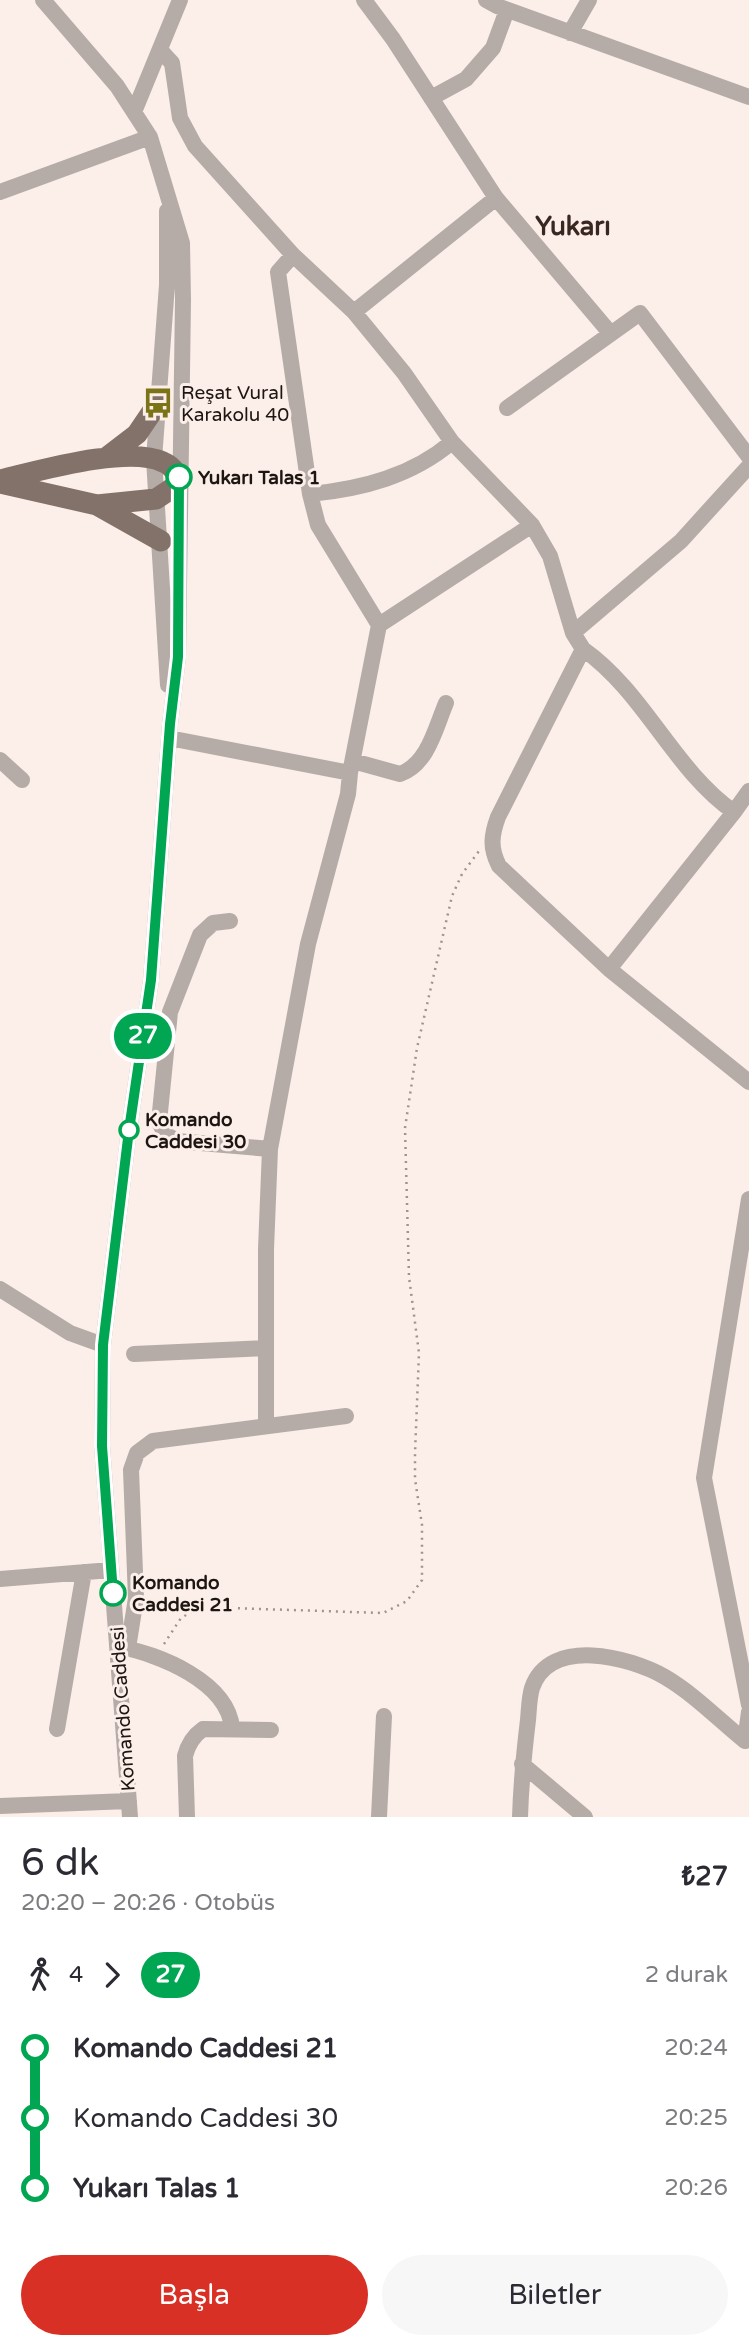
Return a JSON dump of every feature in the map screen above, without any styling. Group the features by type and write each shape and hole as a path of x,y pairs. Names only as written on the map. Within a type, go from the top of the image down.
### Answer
{"main road":[{"path":"107,457 137,434 159,403"},
{"path":"0,481 107,457 154,459 173,468 179,477 174,487 156,499 97,505"},
{"path":"0,481 97,505 161,541"}],"street":[{"path":"43,0 117,86 150,137 182,243 178,657 170,731"},
{"path":"134,112 180,0"},
{"path":"364,0 496,198 611,334"},
{"path":"570,33 589,0"},
{"path":"431,98 466,79 493,48 498,4 570,33 749,97"},
{"path":"161,51 172,63 176,104 195,146 293,255 354,312 404,373 452,442 532,525 553,564 573,632 583,649 624,685 704,789 734,812"},
{"path":"0,191 150,137"},
{"path":"167,191 167,285 154,459 161,541 170,731"},
{"path":"354,312 496,198"},
{"path":"266,1426 265,1249 270,1149 307,944 348,794 379,625 318,525 310,494 278,272 293,255"},
{"path":"508,408 640,313 749,457"},
{"path":"310,494 354,488 395,476 433,458 452,442"},
{"path":"573,632 681,541 749,466"},
{"path":"379,625 532,525"},
{"path":"583,649 498,817 491,842 493,853 499,866 609,969 749,1082"},
{"path":"170,731 351,767 400,774 414,768 423,757 446,704"},
{"name":"Komando Caddesi","path":"130,1809 123,1647 111,1570 102,1446 103,1345 129,1130 151,980 170,731"},
{"path":"0,760 22,780"},
{"path":"609,969 749,792"},
{"path":"230,921 213,923 200,935 170,1012 159,1122 165,1134 177,1141 270,1149"},
{"path":"749,1199 748,1227 704,1478 749,1705"},
{"path":"0,1289 70,1333 103,1345"},
{"path":"134,1354 266,1348"},
{"path":"232,1728 231,1717 225,1706 210,1689 184,1670 157,1656 123,1647 133,1632 136,1598 130,1479 133,1459 153,1441 346,1416"},
{"path":"0,1579 111,1570"},
{"path":"57,1729 84,1572"},
{"path":"520,1817 522,1764 531,1690 548,1667 565,1658 586,1655 627,1661 654,1671 681,1687 745,1741 749,1712"},
{"path":"379,1817 384,1716"},
{"path":"187,1817 185,1756 191,1741 203,1729 271,1730"},
{"path":"522,1764 584,1817"},
{"path":"0,1806 44,1811 130,1809"}],"path":[{"path":"157,1656 181,1618 200,1606 383,1614 407,1601 422,1580 422,1525 415,1479 419,1353 409,1277 405,1159 407,1107 417,1048 452,896 468,865 483,846 491,842"}],"bus line":[{"name":"27","path":"113,1593 102,1446 103,1345 129,1130 151,980 170,724 178,657 179,477"}],"place":[{"name":"Reşat Vural Karakolu 40","path":"158,403"},
{"name":"Yukarı Talas 1","path":"179,477"},
{"name":"Komando Caddesi 30","path":"129,1130"},
{"name":"Komando Caddesi 21","path":"113,1593"}],"district":[{"name":"Yukarı","path":"573,226"}]}
